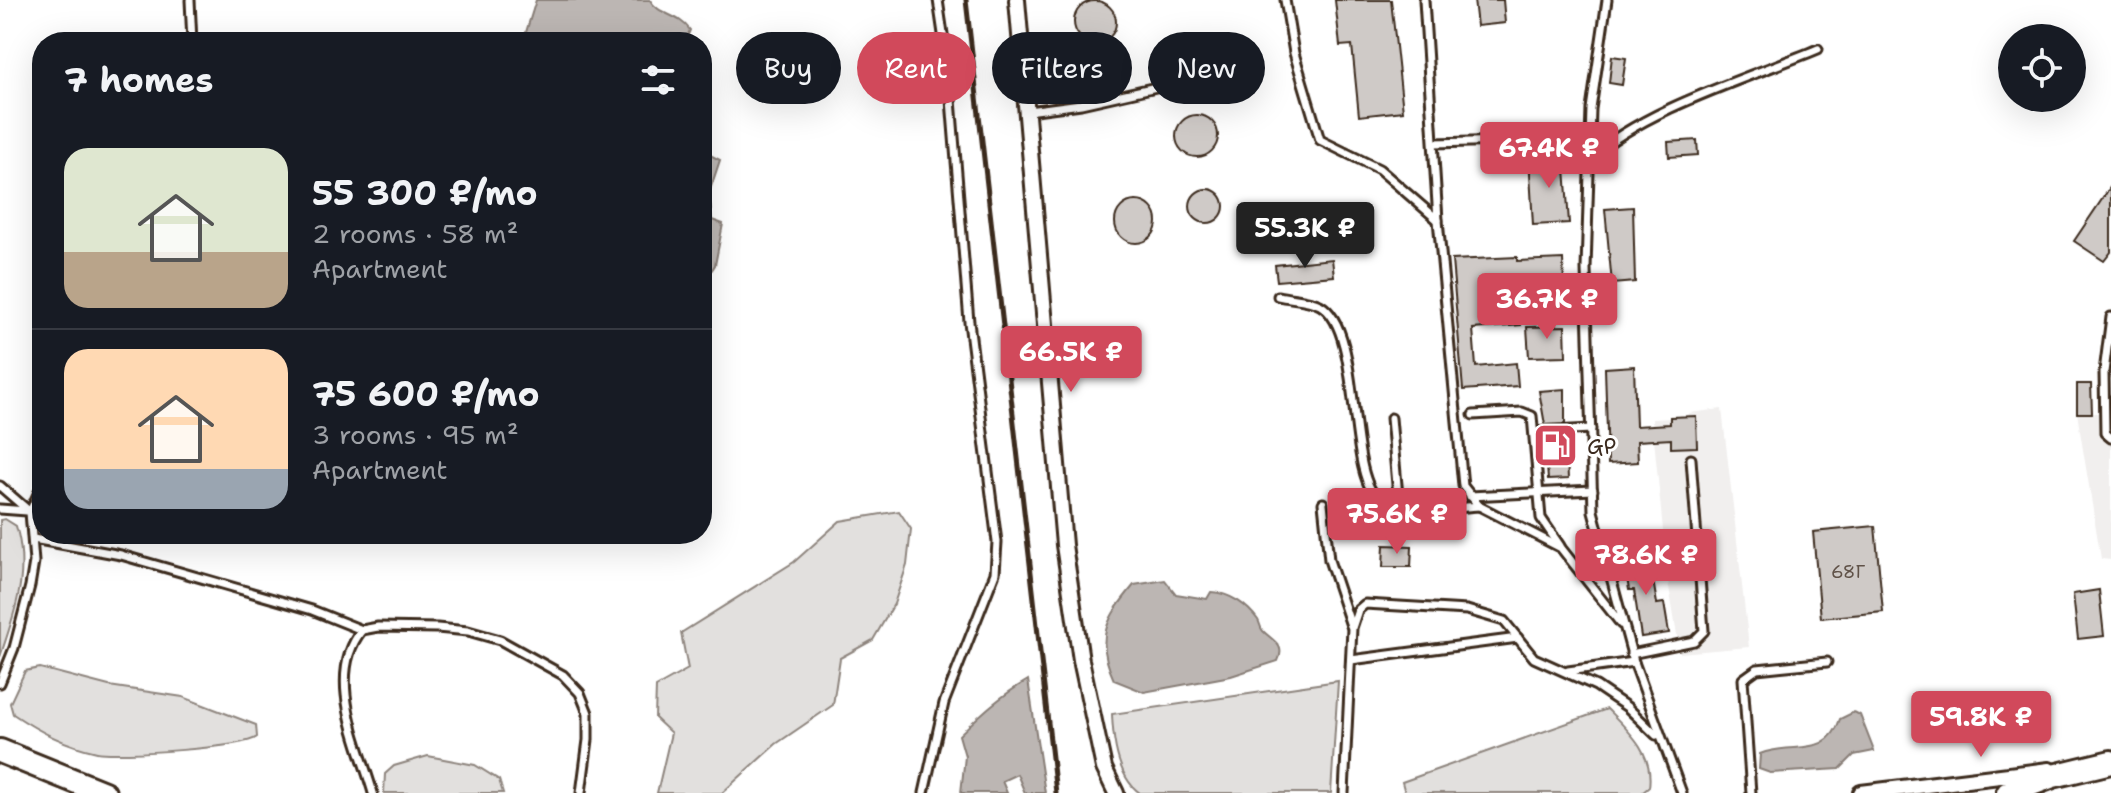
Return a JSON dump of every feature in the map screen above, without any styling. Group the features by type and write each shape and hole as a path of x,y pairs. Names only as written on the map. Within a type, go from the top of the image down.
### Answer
{"main road":[{"path":"0,751 104,793"},
{"path":"2008,793 2053,776 2108,763"}],"street":[{"path":"1017,0 1064,545 1081,660 1104,768 1116,793"},
{"path":"1861,793 2108,763"}],"lane":[{"path":"190,0 192,32"},
{"path":"924,793 944,703 995,573 997,542 969,322 949,75 938,0"},
{"path":"1285,0 1297,64 1320,140 1379,169 1438,220"},
{"path":"1424,0 1438,220 1461,476 1470,496 1479,506 1561,548"},
{"path":"1606,0 1596,55 1589,159 1587,310 1597,534 1632,658 1682,793"},
{"path":"1589,159 1616,137 1650,120 1818,49"},
{"path":"1028,111 1081,104 1148,89"},
{"path":"1434,143 1545,140"},
{"path":"1278,296 1313,302 1331,315 1349,372 1369,484 1380,500 1399,507 1479,506"},
{"path":"1533,312 1587,310"},
{"path":"2111,317 2105,433 2111,438"},
{"path":"1473,415 1528,413 1534,420 1541,518 1625,629"},
{"path":"1391,418 1399,507"},
{"path":"1534,432 1591,429"},
{"path":"1565,671 1632,658 1694,641 1704,631 1691,459"},
{"path":"0,486 30,512"},
{"path":"1470,496 1593,490"},
{"path":"1323,503 1329,560 1352,628"},
{"path":"32,508 32,530"},
{"path":"0,509 30,512"},
{"path":"0,683 14,648 30,586 33,544"},
{"path":"60,544 121,555 312,610 362,630 378,627 468,631 500,640 563,675 580,693 588,713 586,778 581,793"},
{"path":"1344,793 1352,628 1358,610 1376,602 1489,615 1504,621 1534,658 1565,671 1627,707 1660,740"},
{"path":"362,630 351,643 345,665 347,705 373,793"},
{"path":"1351,660 1518,638"},
{"path":"1751,793 1743,679 1757,669 1827,662"}],"shaded area":[{"path":"536,0 650,0 690,30 689,32 526,32"},
{"path":"712,156 720,160 712,184"},
{"path":"712,220 723,224 712,270"},
{"path":"1722,409 1749,647 1680,653 1668,581 1652,419 1688,417 1689,413"},
{"path":"2077,413 2111,413 2111,560 2101,559"},
{"path":"899,511 911,529 907,565 894,604 873,640 840,658 833,705 776,744 722,793 657,793 671,733 655,718 656,687 688,669 681,633 794,562 840,521"},
{"path":"5,519 16,526 22,560 19,592 0,657 0,520"},
{"path":"1165,580 1176,594 1207,599 1211,592 1218,593 1244,605 1279,647 1278,661 1231,676 1144,692 1114,680 1104,640 1111,618 1134,585"},
{"path":"40,668 109,686 183,697 256,725 257,737 229,745 153,752 109,753 74,746 13,714 10,703 25,671"},
{"path":"1028,680 1045,793 1025,793 1017,774 1002,781 1007,793 961,793 965,756 959,735 992,705"},
{"path":"1338,681 1331,793 1140,793 1121,768 1112,714"},
{"path":"1607,709 1644,753 1650,775 1649,787 1642,793 1405,793 1402,782"},
{"path":"1854,712 1860,715 1874,751 1854,755 1840,769 1770,773 1759,769 1760,754 1808,747 1827,740 1840,719"},
{"path":"428,756 475,765 499,780 503,793 384,793 385,774 394,766"}],"building":[{"path":"1335,0 1391,0 1403,111 1359,116 1352,45 1340,46"},
{"path":"1474,0 1503,0 1505,23 1477,26"},
{"path":"1087,2 1103,2 1115,14 1114,32 1075,30 1075,14"},
{"path":"1612,56 1626,58 1622,85 1609,83"},
{"path":"1197,115 1212,121 1218,136 1212,151 1197,157 1182,151 1176,136 1182,121"},
{"path":"1697,140 1698,155 1669,157 1668,142"},
{"path":"1564,154 1569,223 1533,225 1529,156"},
{"path":"2111,186 2111,252 2104,261 2074,241"},
{"path":"1207,189 1219,194 1224,206 1219,218 1207,223 1195,218 1190,206 1195,194"},
{"path":"1136,201 1151,207 1157,222 1151,237 1136,243 1121,237 1115,222 1121,207"},
{"path":"1633,207 1635,282 1612,284 1605,209"},
{"path":"1517,257 1517,261 1563,259 1564,286 1519,287 1521,325 1473,329 1476,367 1516,363 1518,386 1463,390 1452,260"},
{"path":"1332,259 1334,276 1277,281 1275,265"},
{"path":"1565,326 1566,356 1529,357 1527,327"},
{"path":"1634,366 1636,426 1670,424 1670,417 1696,416 1697,447 1671,448 1671,439 1637,441 1638,462 1608,464 1605,368"},
{"path":"2077,384 2091,384 2092,413 2077,413"},
{"path":"1565,389 1565,424 1545,425 1539,391"},
{"path":"1566,437 1568,479 1548,480 1545,438"},
{"path":"1875,526 1883,612 1821,618 1813,532"},
{"path":"1384,545 1412,546 1411,567 1383,567"},
{"path":"1649,556 1657,604 1664,603 1669,633 1641,637 1634,590 1629,590 1624,560"},
{"path":"2099,590 2104,636 2078,639 2073,594"}],"railway":[{"path":"966,0 1056,793"}],"place":[{"name":"GP","path":"1556,446"}]}
